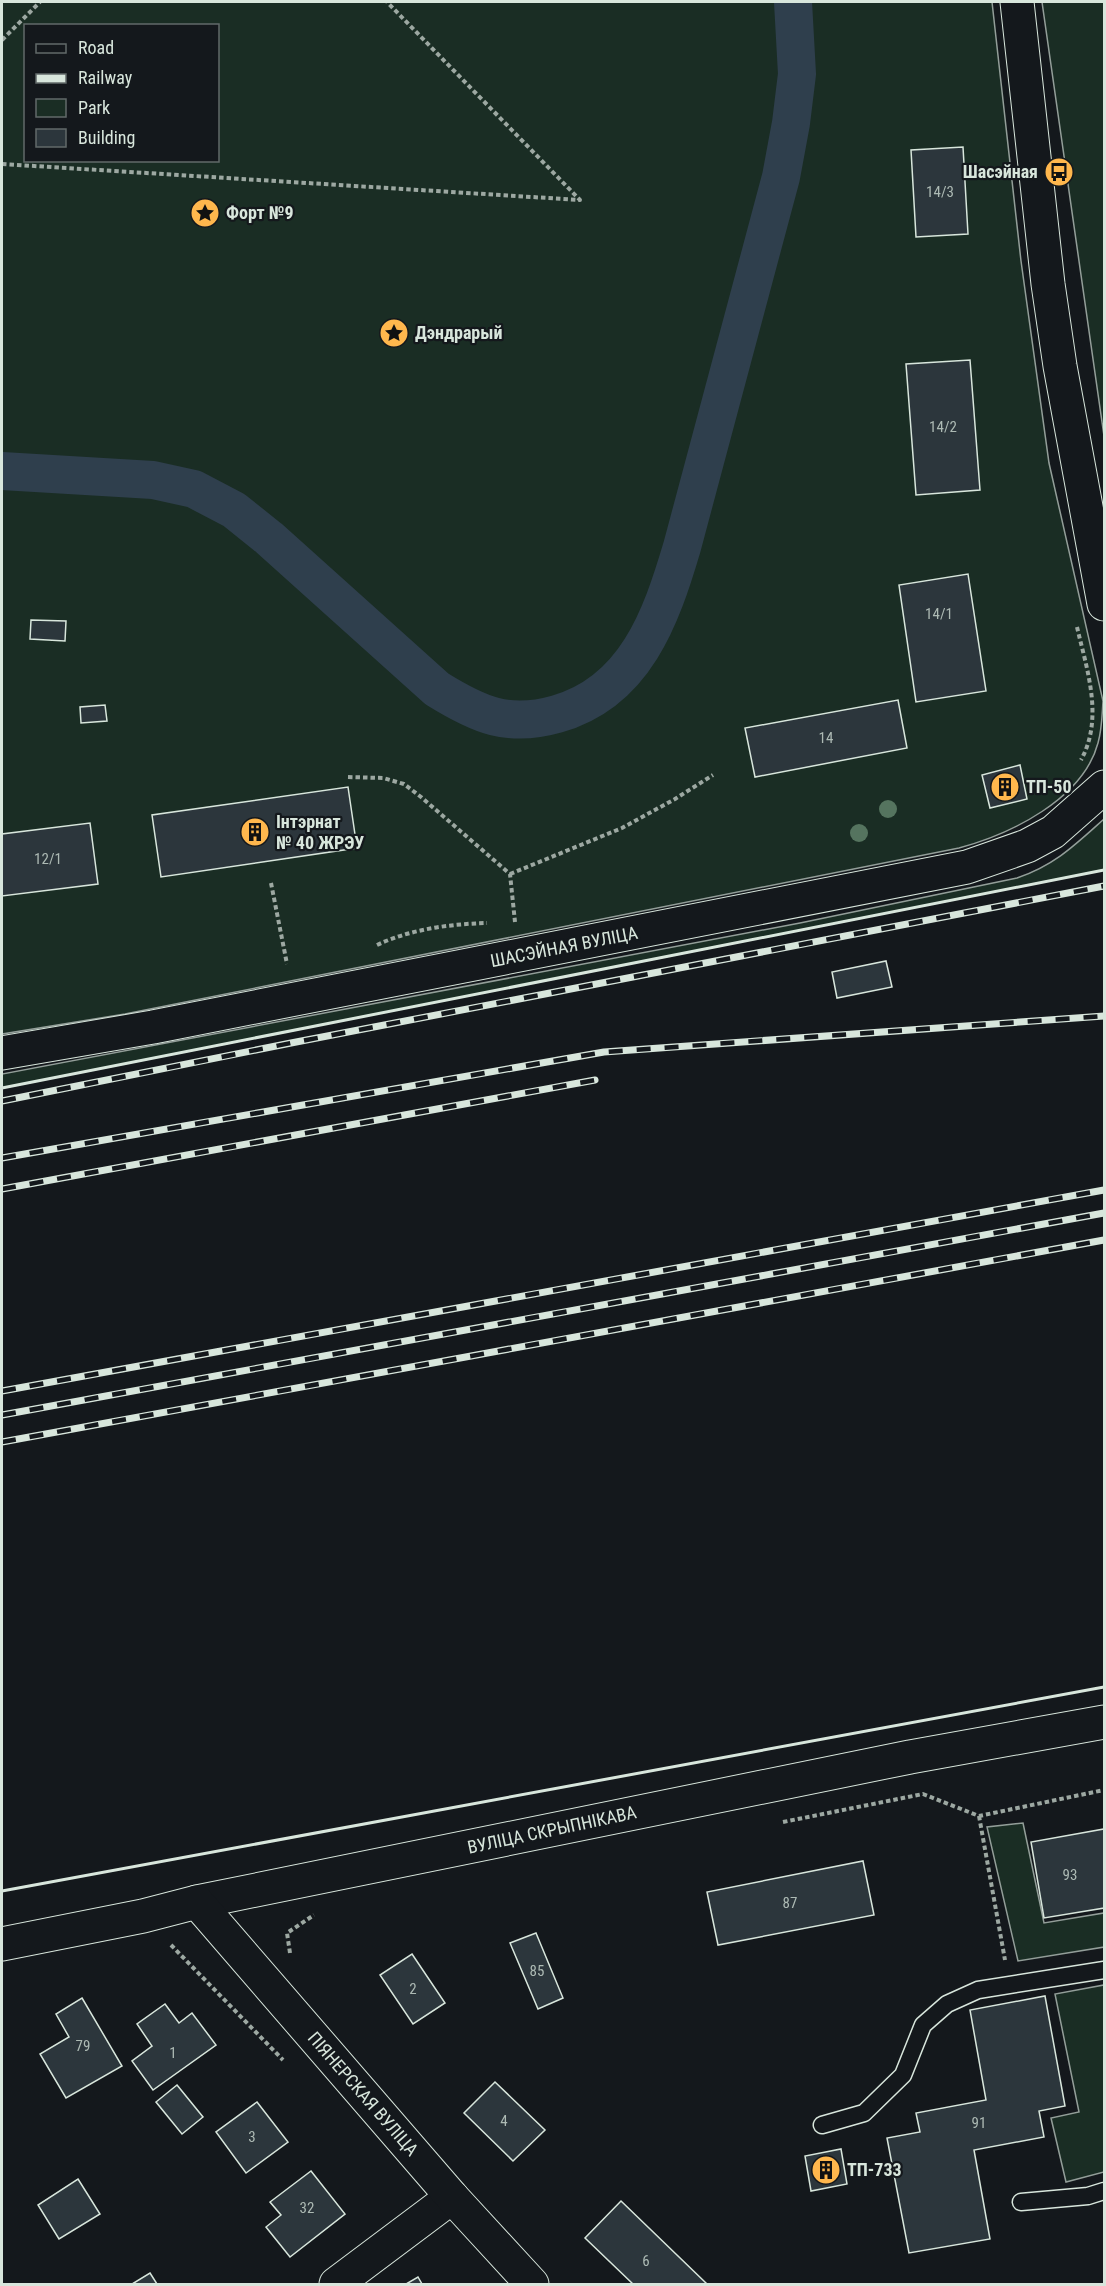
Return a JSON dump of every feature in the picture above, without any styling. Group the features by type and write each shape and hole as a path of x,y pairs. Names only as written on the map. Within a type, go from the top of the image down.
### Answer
{"street":[{"path":"1017,2 1048,284 1060,366 1104,604"},
{"name":"ШАСЭЙНАЯ ВУЛІЦА","path":"2,1053 164,1025 968,867 1027,846 1053,832 1104,787"},
{"name":"ВУЛІЦА СКРЫПНІКАВА","path":"2,1944 143,1916 197,1902 910,1757 1104,1722"},
{"name":"ПІЯНЕРСКАЯ ВУЛІЦА","path":"197,1902 452,2197 532,2284"},
{"path":"336,2284 452,2197"}],"lane":[{"path":"822,2124 864,2114 903,2075 923,2025 947,2004 978,1990 1010,1983 1104,1970"},
{"path":"1021,2202 1088,2196 1104,2191"}],"path":[{"path":"2,40 40,2"},
{"path":"2,164 580,200 387,2"},
{"path":"1075,619 1093,704 1093,723 1089,741 1083,758 1077,765"},
{"path":"510,874 622,828 713,775"},
{"path":"348,777 384,778 404,784 510,874 516,922 505,923"},
{"path":"271,883 288,970"},
{"path":"371,948 399,935 462,923 494,923"},
{"path":"771,1824 923,1794 979,1816 1104,1790"},
{"path":"979,1816 1010,1983"},
{"path":"291,1960 287,1934 315,1914"}],"green space":[{"path":"2,2 992,2 1021,261 1049,463 1103,701 1098,743 1090,763 1077,781 1061,797 1022,823 1001,834 959,848 125,1014 2,1034"},
{"path":"1042,2 1104,2 1104,436"},
{"path":"1104,819 1104,870 2,1088 2,1074 800,923 1017,878 1054,860 1074,846"},
{"path":"1023,1823 1044,1923 1104,1913 1104,1947 1018,1961 987,1827"},
{"path":"1104,1985 1104,2172 1066,2182 1051,2118 1079,2112 1055,1994"}],"building":[{"path":"963,147 968,234 916,237 911,150"},
{"path":"970,360 980,490 916,495 906,364"},
{"path":"968,574 986,691 916,702 899,585"},
{"path":"31,620 66,621 65,641 30,639"},
{"path":"898,700 907,748 755,777 745,728"},
{"path":"105,705 107,721 81,723 80,707"},
{"name":"ТП-50","path":"1020,765 1027,799 990,808 982,775"},
{"name":"Інтэрнат № 40 ЖРЭУ","path":"348,787 357,848 161,877 152,815"},
{"path":"90,823 98,884 2,896 2,834"},
{"path":"886,961 892,987 837,998 832,972"},
{"path":"1104,1829 1104,1908 1044,1918 1031,1842"},
{"path":"863,1861 874,1915 718,1945 707,1892"},
{"path":"536,1933 563,1998 538,2009 510,1943"},
{"path":"412,1954 445,2003 413,2024 380,1975"},
{"path":"1045,1996 1065,2106 1039,2111 1044,2137 974,2150 990,2239 909,2253 887,2138 920,2132 916,2113 986,2100 970,2010"},
{"path":"82,1998 122,2066 66,2098 40,2054 69,2037 56,2014"},
{"path":"165,2004 179,2023 192,2013 216,2045 153,2090 132,2061 152,2046 137,2024"},
{"path":"495,2082 545,2130 513,2161 464,2113"},
{"path":"177,2085 203,2117 182,2134 156,2102"},
{"path":"257,2102 288,2142 246,2173 216,2132"},
{"name":"ТП-733","path":"841,2149 847,2184 811,2191 805,2156"},
{"path":"311,2171 345,2214 290,2257 266,2227 281,2215 270,2202"},
{"path":"78,2179 100,2214 59,2239 38,2205"},
{"path":"621,2201 707,2284 633,2284 585,2238"},
{"path":"150,2273 157,2284 132,2284"},
{"path":"418,2277 422,2284 406,2284"}],"waterway":[{"path":"2,471 153,480 194,489 234,510 269,538 437,689 452,698 481,712 523,720 557,714 584,703 606,689 641,649 654,625 674,574 781,177 797,74 793,2"}],"railway":[{"path":"2,1101 1104,886"},
{"path":"2,1158 604,1052 1104,1016"},
{"path":"2,1189 595,1080"},
{"path":"2,1391 1104,1190"},
{"path":"2,1415 1104,1213"},
{"path":"2,1442 1104,1240"}],"wall":[{"path":"2,1088 1104,870"},
{"path":"2,1891 1104,1687"}],"place":[{"name":"Шасэйная","path":"1059,172"},
{"name":"Форт №9","path":"205,213"},
{"name":"Дэндрарый","path":"394,333"},
{"name":"ТП-50","path":"1005,787"},
{"name":"Інтэрнат № 40 ЖРЭУ","path":"255,832"},
{"name":"ТП-733","path":"826,2170"}]}
